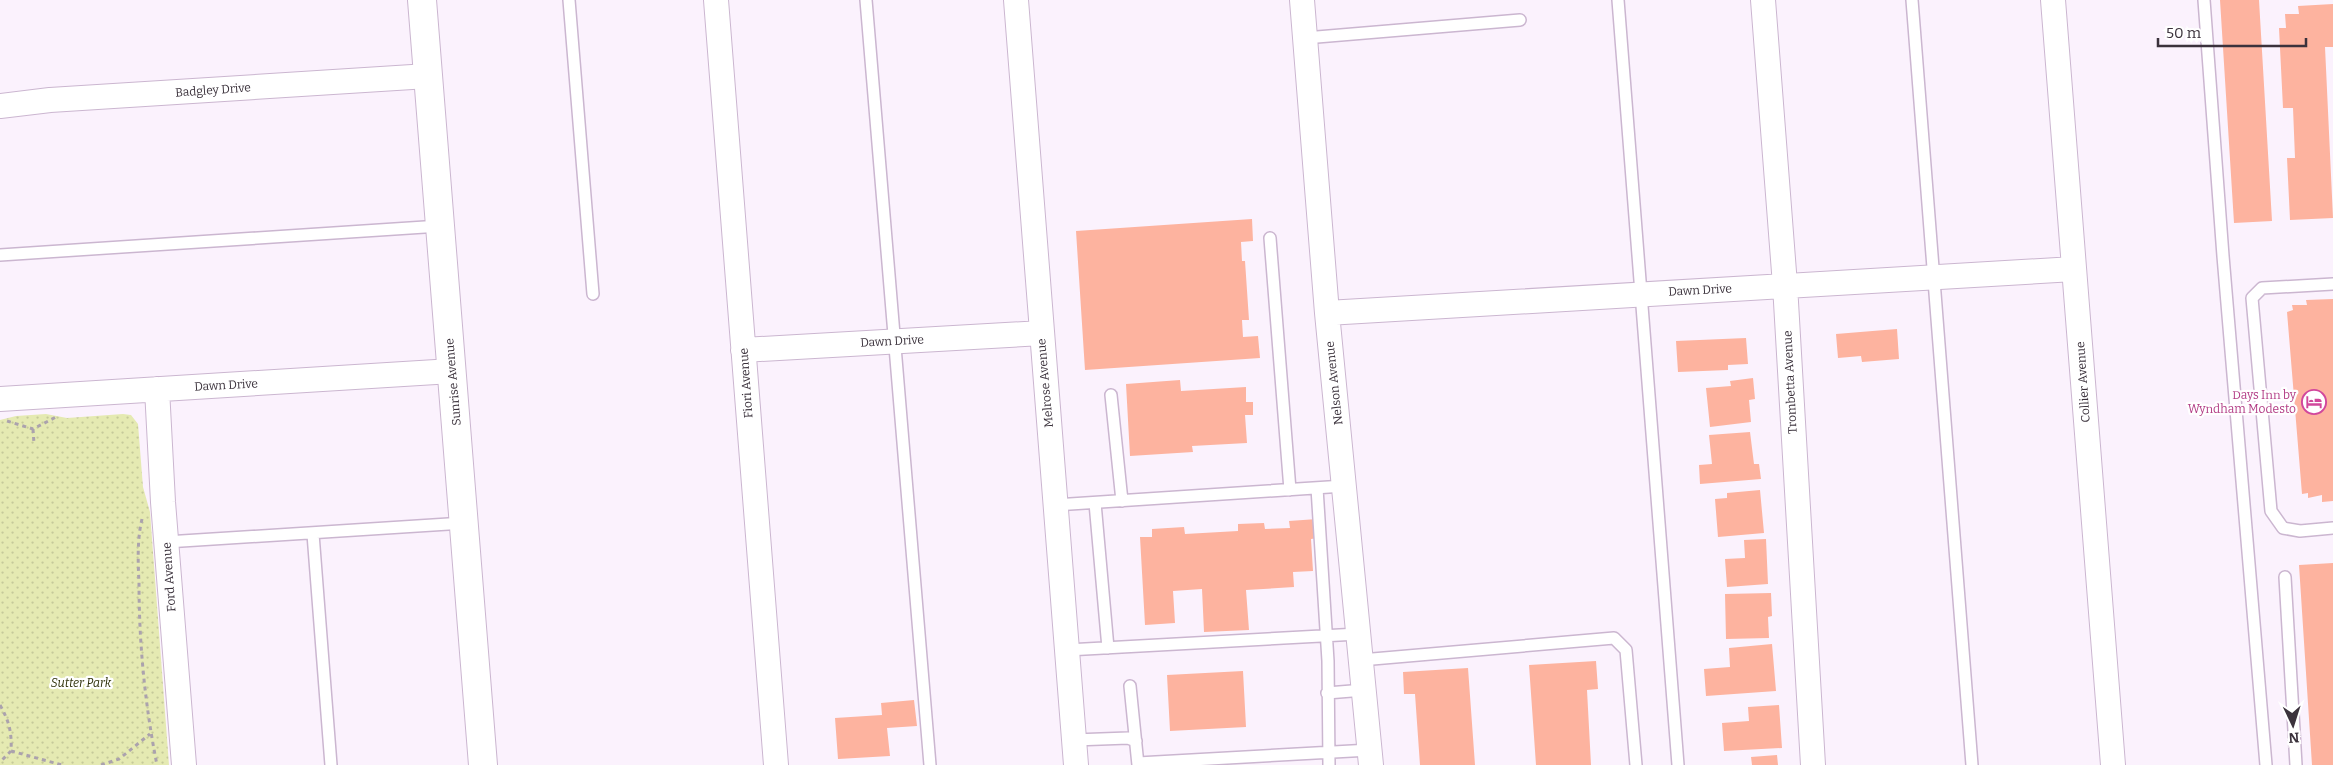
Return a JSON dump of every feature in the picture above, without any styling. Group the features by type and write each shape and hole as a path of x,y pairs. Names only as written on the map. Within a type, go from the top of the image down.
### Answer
{"street":[{"name":"Sunrise Avenue","path":"422,0 483,765"},
{"name":"Fiori Avenue","path":"716,0 776,765"},
{"name":"Melrose Avenue","path":"1016,0 1076,765"},
{"name":"Nelson Avenue","path":"1302,0 1327,313 1370,757"},
{"name":"Trombetta Avenue","path":"1763,0 1785,285 1813,765"},
{"name":"Collier Avenue","path":"2052,0 2113,765"},
{"name":"Badgley Drive","path":"0,106 28,101 428,76"},
{"name":"Dawn Drive","path":"1327,313 2074,269"},
{"name":"Dawn Drive","path":"743,350 1042,333"},
{"name":"Dawn Drive","path":"0,399 452,371"},
{"name":"Ford Avenue","path":"157,389 163,502 184,765"}],"lane":[{"path":"569,0 593,294"},
{"path":"866,0 930,765"},
{"path":"1618,0 1678,765"},
{"path":"1912,0 1932,277 1972,765"},
{"path":"2204,0 2223,266 2266,765"},
{"path":"1305,38 1520,20"},
{"path":"0,255 440,226"},
{"path":"1270,238 1290,490"},
{"path":"2333,284 2262,288 2252,298 2271,511 2283,528 2300,531 2333,528"},
{"path":"1111,395 1122,501"},
{"path":"1055,505 1344,486"},
{"path":"1317,488 1328,662 1329,765"},
{"path":"1095,503 1108,648"},
{"path":"166,542 464,524"},
{"path":"313,534 331,765"},
{"path":"2285,578 2296,765"},
{"path":"1067,650 1358,634"},
{"path":"1361,660 1614,638 1626,650 1636,765"},
{"path":"1130,686 1138,764 1328,752 1370,757"},
{"path":"1327,693 1364,690"},
{"path":"1074,740 1128,738 1136,741"}],"path":[{"path":"33,430 34,444"},
{"path":"157,765 150,734 140,645 140,527 144,505 163,502"},
{"path":"0,705 10,722 12,736 11,751 0,762"},
{"path":"101,765 119,759 150,734"},
{"path":"11,751 62,765"}],"green space":[{"name":"Sutter Park","path":"46,414 67,418 123,414 131,415 138,424 143,487 150,512 169,765 0,765 0,420 16,416"}],"building":[{"path":"2220,0 2259,0 2272,221 2234,223"},
{"path":"2333,4 2333,47 2325,47 2333,218 2290,220 2287,158 2295,158 2293,108 2283,108 2279,28 2286,28 2285,14 2299,14 2298,6"},
{"path":"1252,219 1253,241 1241,242 1242,261 1245,261 1249,320 1242,320 1243,337 1258,336 1260,358 1085,370 1076,231"},
{"name":"Days Inn by Wyndham Modesto","path":"2333,299 2333,501 2322,502 2322,495 2308,498 2308,493 2302,494 2287,312 2293,310 2292,305 2307,305 2306,300"},
{"path":"1897,329 1899,359 1862,362 1861,356 1838,358 1836,334"},
{"path":"1746,338 1748,364 1728,365 1728,370 1678,372 1676,341"},
{"path":"1753,378 1755,399 1749,400 1751,422 1710,427 1706,388 1731,386 1730,381"},
{"path":"1180,380 1181,391 1246,387 1246,402 1253,402 1253,415 1245,415 1247,443 1192,446 1193,452 1130,456 1126,384"},
{"path":"1750,432 1754,464 1759,464 1761,479 1700,484 1699,465 1712,464 1709,435"},
{"path":"1760,490 1764,533 1718,537 1715,499 1727,498 1727,493"},
{"path":"1317,519 1318,538 1311,539 1313,571 1293,572 1294,587 1246,590 1249,630 1204,632 1202,589 1173,591 1175,623 1145,625 1140,537 1152,537 1152,529 1184,527 1185,534 1238,531 1238,524 1264,523 1265,529 1290,528 1289,521"},
{"path":"1766,539 1768,584 1727,587 1725,559 1745,558 1744,540"},
{"path":"2333,563 2333,765 2312,765 2299,565"},
{"path":"1771,593 1772,616 1768,617 1769,638 1726,639 1725,594"},
{"path":"1772,644 1776,691 1706,696 1704,669 1730,667 1729,648"},
{"path":"1596,661 1598,689 1587,690 1591,765 1536,765 1529,665"},
{"path":"1468,668 1475,765 1420,765 1415,694 1404,694 1403,672"},
{"path":"1243,671 1246,727 1170,731 1167,675"},
{"path":"914,700 917,726 887,728 890,756 838,759 835,718 882,715 881,703"},
{"path":"1779,705 1782,748 1724,751 1722,723 1749,721 1748,707"},
{"path":"1777,755 1778,765 1752,765 1751,757"}],"place":[{"name":"Days Inn by Wyndham Modesto","path":"2314,402"}]}
